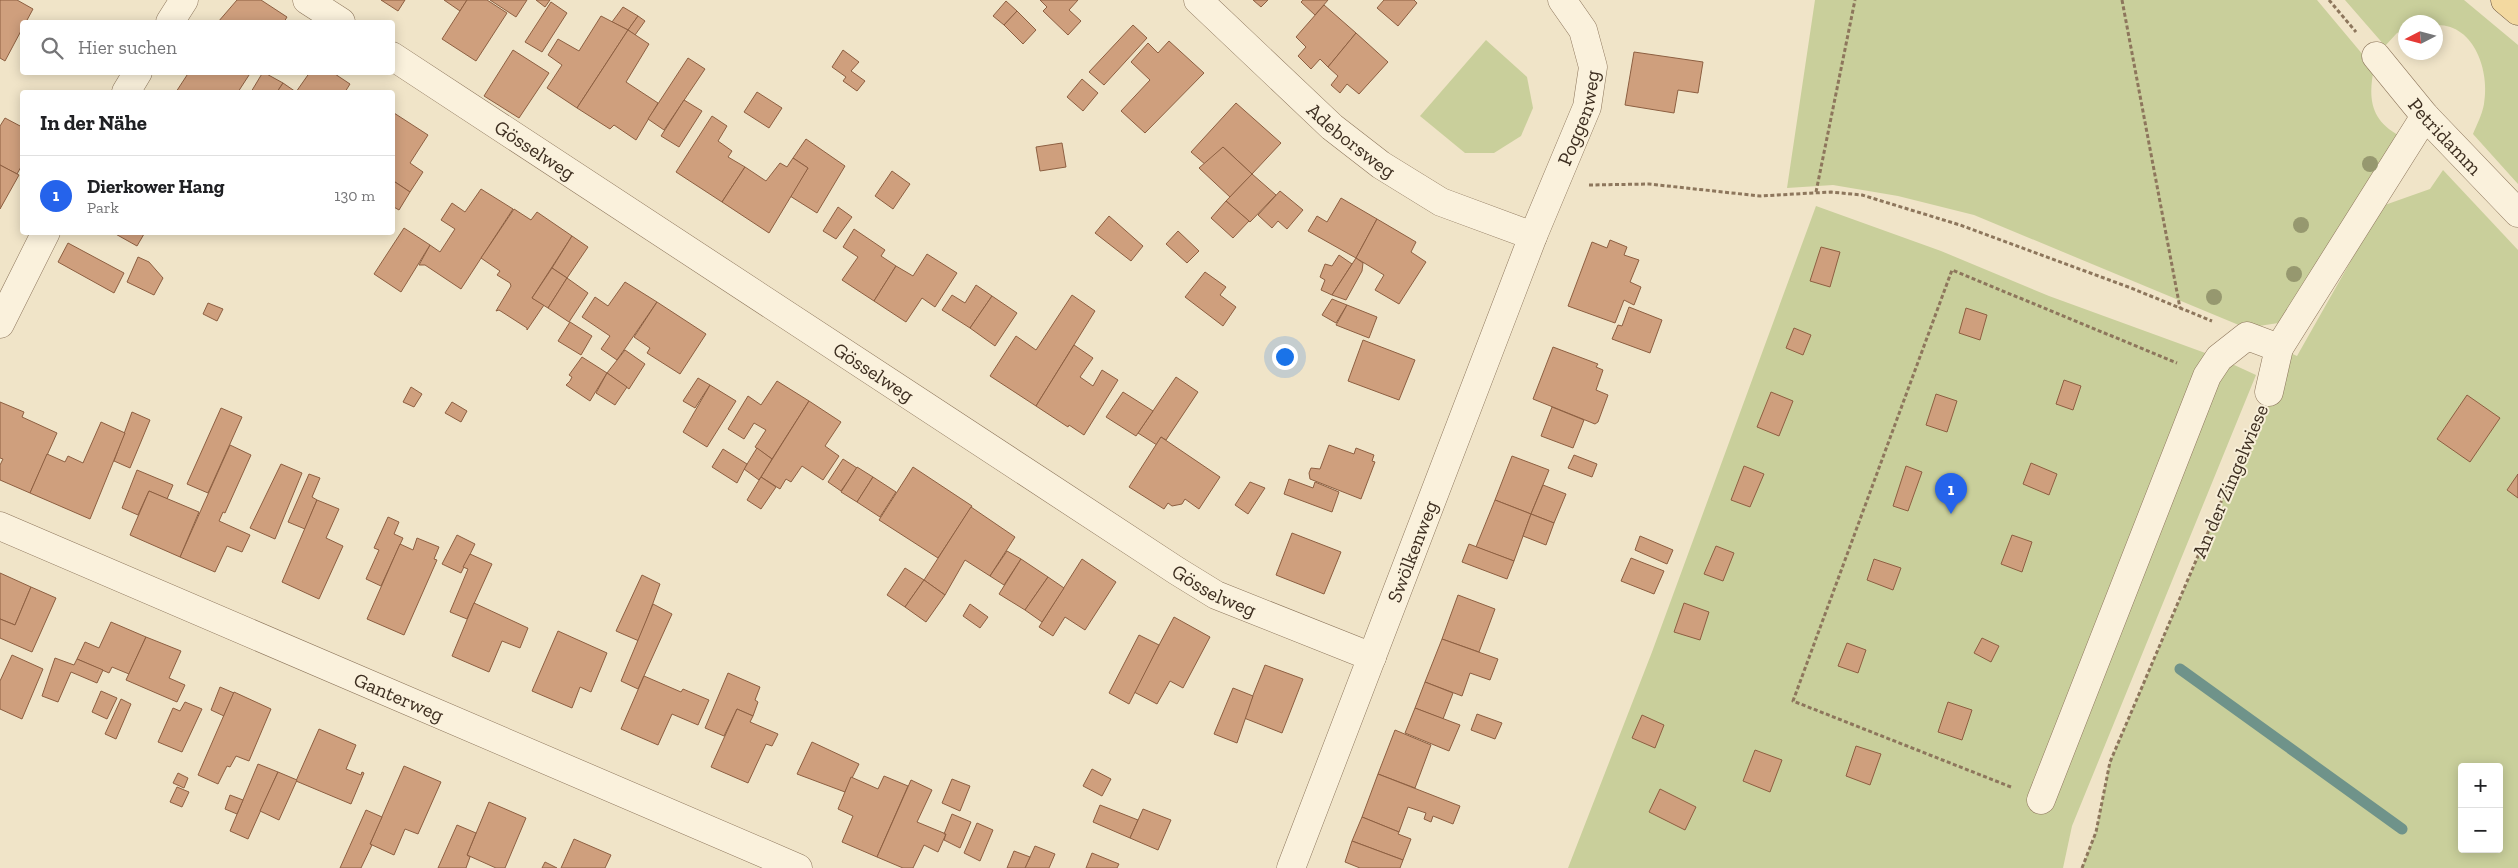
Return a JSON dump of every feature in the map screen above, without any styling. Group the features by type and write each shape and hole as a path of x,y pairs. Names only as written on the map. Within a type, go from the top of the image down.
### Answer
{"main road":[{"path":"2505,0 2518,12"}],"street":[{"path":"171,20 184,0"},
{"path":"307,0 338,20"},
{"name":"Adeborsweg","path":"1198,0 1332,127 1382,165 1441,202 1533,236"},
{"name":"Poggenweg","path":"1533,236 1587,107 1592,67 1583,30 1562,0"},
{"name":"Petridamm","path":"2376,56 2425,116 2518,213"},
{"name":"Gösselweg","path":"395,58 1216,595 1372,657"},
{"path":"127,90 136,75"},
{"name":"An der Zingelwiese","path":"2268,392 2279,348 2425,116"},
{"path":"0,324 44,235"},
{"name":"Swölkenweg","path":"1291,868 1533,236"},
{"path":"2041,800 2207,376 2219,358 2247,336 2279,348"},
{"name":"Ganterweg","path":"0,526 798,868"}],"path":[{"path":"1816,192 1855,0"},
{"path":"2122,0 2180,308"},
{"path":"2329,0 2376,56"},
{"path":"1554,186 1649,184 1760,196 1816,192 1862,195 1960,225 2131,288 2247,336"},
{"path":"2041,800 1793,701 1952,270 2207,376"},
{"name":"An der Zingelwiese","path":"2082,868 2096,832 2110,762 2268,392"}],"green space":[{"path":"1815,0 2317,0 2374,68 2371,89 2377,115 2382,123 2400,136 2292,321 2246,328 1974,215 1898,196 1833,185 1787,188"},
{"path":"2345,0 2464,0 2518,45 2518,184 2473,134 2484,104 2485,78 2477,52 2470,41 2461,32 2443,26 2443,15 2398,15 2398,33 2385,46"},
{"path":"1486,40 1527,77 1533,108 1521,136 1494,153 1465,153 1420,116"},
{"path":"2443,170 2518,250 2518,868 2082,868 2096,832 2110,762 2269,392 2279,348 2297,356 2382,206 2430,189"},
{"path":"1816,206 1941,251 2049,296 2219,358 2256,375 2072,826 2063,868 1568,868 1652,652"}],"building":[{"path":"0,0 17,0 33,9 27,20 20,20 20,33 5,61 0,58"},
{"path":"237,0 261,0 287,17 285,20 220,20"},
{"path":"381,0 405,0 398,11"},
{"path":"444,0 467,0 460,11"},
{"path":"467,0 487,0 507,13 476,61 442,39"},
{"path":"490,0 527,0 516,17"},
{"path":"536,0 550,0 545,7"},
{"path":"1040,0 1078,0 1069,10 1081,21 1068,35 1043,11 1047,7"},
{"path":"1253,0 1268,0 1261,7"},
{"path":"1303,0 1328,0 1315,15 1301,2"},
{"path":"1384,0 1414,0 1417,3 1398,26 1377,8"},
{"path":"1006,1 1017,11 1004,25 993,16"},
{"path":"551,2 567,13 542,52 525,42"},
{"path":"1324,5 1356,33 1328,67 1320,59 1311,69 1298,56 1306,47 1296,37"},
{"path":"623,7 638,16 628,30 612,22"},
{"path":"1017,11 1036,30 1023,44 1004,25"},
{"path":"601,16 628,30 577,108 547,88 562,65 548,55 558,39 579,51"},
{"path":"638,16 645,21 635,35 628,30"},
{"path":"1133,25 1147,38 1104,85 1089,72"},
{"path":"628,30 649,44 626,82 658,103 636,140 614,125 610,129 577,108"},
{"path":"1356,33 1388,62 1359,94 1347,84 1340,93 1331,85 1338,76 1328,67"},
{"path":"1169,41 1204,73 1145,133 1121,111 1150,80 1131,62 1148,43 1158,53"},
{"path":"513,50 549,73 519,118 484,96"},
{"path":"843,50 859,62 851,71 865,81 857,91 843,81 846,77 832,67"},
{"path":"1634,52 1703,62 1698,93 1678,90 1674,113 1625,105"},
{"path":"688,58 705,69 664,130 648,119"},
{"path":"187,75 249,75 239,90 177,90"},
{"path":"261,75 268,75 283,83 278,90 252,90"},
{"path":"308,75 336,75 350,84 346,90 297,90"},
{"path":"1082,79 1098,93 1083,111 1067,97"},
{"path":"283,83 293,90 278,90"},
{"path":"757,92 782,108 769,128 744,112"},
{"path":"684,100 702,111 679,147 661,136"},
{"path":"1236,103 1281,143 1252,174 1223,147 1206,165 1191,152"},
{"path":"395,114 428,135 410,163 423,172 410,192 395,182"},
{"path":"712,116 727,126 718,141 732,151 728,157 745,167 722,202 676,172"},
{"path":"5,118 20,126 20,169 17,174 0,165 0,126"},
{"path":"806,139 845,166 817,213 790,196 808,168 793,158"},
{"path":"1062,143 1066,167 1040,171 1036,147"},
{"path":"1223,147 1252,174 1230,197 1199,168"},
{"path":"793,158 808,168 769,233 722,202 745,167 766,181 780,163 787,167"},
{"path":"0,165 19,175 0,209"},
{"path":"892,171 910,184 893,209 875,196"},
{"path":"1252,174 1276,195 1250,222 1226,201"},
{"path":"395,182 410,192 399,210 395,208"},
{"path":"481,189 513,209 461,289 425,265 419,265 430,245 440,252 455,229 441,220 452,203 465,212"},
{"path":"1280,191 1303,210 1287,229 1278,221 1272,228 1258,215"},
{"path":"1341,198 1377,219 1356,258 1308,231 1317,216 1327,222"},
{"path":"1226,201 1249,221 1233,238 1211,218"},
{"path":"838,207 852,217 836,239 823,231"},
{"path":"514,209 531,220 537,212 572,236 532,298 544,305 527,330 527,328 499,310 496,311 511,286 510,283 497,275 500,271 481,258"},
{"path":"1109,216 1143,246 1131,261 1095,233"},
{"path":"1377,219 1416,242 1411,252 1426,262 1399,304 1375,290 1384,275 1356,258"},
{"path":"404,228 430,245 401,292 374,274"},
{"path":"854,229 885,250 881,256 896,266 874,301 842,280 858,257 843,247"},
{"path":"1178,231 1199,251 1187,263 1166,244"},
{"path":"117,235 143,235 137,246"},
{"path":"572,236 588,247 567,278 552,268"},
{"path":"1610,240 1627,247 1624,255 1639,260 1630,282 1641,287 1634,305 1624,300 1615,323 1568,306 1592,242 1607,248"},
{"path":"68,243 124,273 114,293 58,262"},
{"path":"1821,247 1840,252 1830,287 1810,281"},
{"path":"927,254 957,273 935,307 922,298 906,322 874,301 896,266 913,276"},
{"path":"1339,255 1352,264 1332,295 1321,290 1325,280 1320,277 1325,264 1332,266"},
{"path":"138,257 149,262 163,278 154,295 127,282"},
{"path":"1356,258 1363,263 1362,271 1346,300 1332,295"},
{"path":"552,268 567,278 548,308 532,298"},
{"path":"1205,272 1226,287 1220,295 1236,307 1223,326 1185,297"},
{"path":"567,278 588,293 569,322 548,308"},
{"path":"625,282 657,302 617,360 601,349 610,336 582,317 595,297 608,306"},
{"path":"976,285 992,296 970,328 942,310 952,295 965,303"},
{"path":"1072,295 1095,311 1036,406 990,376 1016,336 1036,350"},
{"path":"992,296 1017,313 995,346 970,328"},
{"path":"1332,299 1347,305 1336,323 1322,315"},
{"path":"657,302 706,334 680,374 647,353 650,348 634,337"},
{"path":"208,303 223,309 217,321 203,314"},
{"path":"1347,305 1377,317 1369,338 1336,325"},
{"path":"1629,307 1662,320 1650,353 1612,339 1618,325 1622,326"},
{"path":"1966,308 1987,315 1980,340 1959,333"},
{"path":"570,322 592,336 581,355 558,341"},
{"path":"1794,328 1811,335 1803,355 1786,348"},
{"path":"1363,340 1415,360 1399,400 1348,381"},
{"path":"1074,345 1093,358 1080,377 1093,386 1102,370 1118,380 1084,435 1036,406"},
{"path":"1553,347 1598,364 1596,367 1603,370 1596,390 1608,395 1598,422 1595,424 1533,399"},
{"path":"625,350 645,364 629,389 607,373"},
{"path":"582,357 607,373 590,401 566,385 572,377 569,375"},
{"path":"607,373 627,387 615,405 596,393"},
{"path":"1176,377 1198,392 1166,440 1161,437 1157,445 1138,433"},
{"path":"698,378 710,385 695,408 683,401"},
{"path":"2064,380 2081,386 2073,410 2056,404"},
{"path":"777,381 809,401 772,459 755,447 766,430 754,423 744,439 728,429 748,396 761,405"},
{"path":"710,385 736,401 707,447 683,432"},
{"path":"411,387 422,394 414,407 403,402"},
{"path":"1123,392 1153,411 1136,436 1106,417"},
{"path":"1771,392 1793,401 1779,436 1757,427"},
{"path":"1936,394 1957,401 1947,432 1926,425"},
{"path":"2467,395 2500,418 2470,462 2437,439"},
{"path":"809,401 841,422 825,446 839,456 823,480 802,466 791,482 786,479 780,489 761,477"},
{"path":"0,402 24,412 22,417 57,433 30,493 0,480 0,465 3,459 0,458"},
{"path":"452,402 467,411 461,422 445,413"},
{"path":"1552,407 1584,420 1573,448 1541,436"},
{"path":"221,408 242,417 208,493 187,484"},
{"path":"132,412 150,420 130,468 114,461"},
{"path":"101,422 125,433 90,519 30,493 47,454 65,462 68,456 83,463"},
{"path":"1161,437 1220,477 1199,509 1185,499 1182,504 1172,506 1168,503 1164,509 1129,487"},
{"path":"230,445 251,455 225,513 223,512 219,521 250,535 242,552 227,546 215,572 180,557"},
{"path":"1329,445 1354,454 1356,448 1374,455 1372,461 1375,462 1361,499 1310,479 1309,473 1311,468 1320,469"},
{"path":"757,448 772,459 759,480 744,469"},
{"path":"723,449 747,464 737,483 712,467"},
{"path":"1574,455 1597,464 1592,477 1568,468"},
{"path":"1512,456 1549,470 1531,514 1495,500"},
{"path":"843,459 857,468 841,491 828,482"},
{"path":"2031,463 2057,474 2049,495 2023,484"},
{"path":"281,464 302,473 275,539 250,528"},
{"path":"1744,466 1764,474 1750,507 1731,500"},
{"path":"1906,466 1922,472 1908,511 1893,506"},
{"path":"857,467 873,477 857,502 841,492"},
{"path":"913,467 972,506 938,558 879,520"},
{"path":"137,470 173,485 167,499 149,491 138,515 122,508"},
{"path":"309,474 320,478 312,497 317,500 305,529 288,522"},
{"path":"2518,474 2518,498 2507,490"},
{"path":"761,477 776,487 761,509 747,500"},
{"path":"873,477 896,492 880,517 857,502"},
{"path":"1289,479 1313,488 1315,482 1339,492 1332,512 1284,494"},
{"path":"1250,482 1265,488 1248,514 1235,505"},
{"path":"1543,485 1566,494 1554,523 1531,514"},
{"path":"149,491 199,512 180,557 130,535"},
{"path":"317,500 339,509 326,538 343,546 319,599 282,582"},
{"path":"1495,500 1531,514 1514,561 1476,547"},
{"path":"971,507 1015,537 990,576 965,560 945,595 924,580"},
{"path":"1531,514 1554,523 1546,545 1523,536"},
{"path":"388,517 399,522 394,534 403,538 381,586 366,579 379,550 374,548"},
{"path":"1292,533 1341,552 1324,594 1276,575"},
{"path":"457,535 475,544 461,573 442,564"},
{"path":"2012,535 2032,542 2022,572 2001,564"},
{"path":"1640,536 1673,550 1667,564 1635,550"},
{"path":"417,538 439,547 434,559 437,560 404,635 367,619 400,544 413,550"},
{"path":"1469,544 1514,561 1507,579 1462,562"},
{"path":"1716,546 1734,553 1723,581 1704,574"},
{"path":"1007,551 1021,559 1004,585 990,576"},
{"path":"470,554 492,564 467,619 450,612 468,569 463,567"},
{"path":"1631,558 1664,571 1654,594 1621,581"},
{"path":"1021,559 1048,577 1025,610 999,594"},
{"path":"1082,559 1116,582 1085,630 1065,617 1053,636 1039,627"},
{"path":"1874,559 1901,568 1893,590 1867,580"},
{"path":"905,568 924,580 905,607 887,595"},
{"path":"0,573 31,587 15,625 0,619"},
{"path":"642,575 660,584 639,641 616,631"},
{"path":"1048,577 1064,588 1042,622 1025,610"},
{"path":"924,580 945,595 926,622 905,607"},
{"path":"31,587 56,598 32,652 0,638 0,619 15,625"},
{"path":"1458,595 1495,609 1479,652 1442,639"},
{"path":"474,603 528,628 520,648 502,641 489,672 452,656"},
{"path":"1684,603 1709,612 1700,640 1674,632"},
{"path":"653,604 672,614 638,689 621,681"},
{"path":"970,604 988,617 980,628 963,616"},
{"path":"1174,617 1210,637 1183,688 1170,681 1157,704 1134,692"},
{"path":"111,622 146,637 129,674 112,667 109,673 77,659 85,642 99,648"},
{"path":"558,631 607,653 591,692 580,687 572,708 532,691"},
{"path":"1139,635 1159,645 1129,704 1109,693"},
{"path":"146,637 181,651 169,678 185,685 177,702 126,680"},
{"path":"1982,638 1999,646 1991,662 1974,653"},
{"path":"1442,639 1498,659 1490,680 1470,673 1462,696 1425,682"},
{"path":"1847,643 1866,650 1858,673 1838,666"},
{"path":"12,655 43,669 22,719 0,709 0,681"},
{"path":"55,658 74,665 77,659 103,670 97,683 71,672 58,702 42,696"},
{"path":"1265,665 1303,679 1282,733 1244,718"},
{"path":"728,673 760,687 755,700 758,702 753,716 737,709 724,736 705,728"},
{"path":"644,676 681,692 683,689 709,700 698,725 672,714 658,745 621,729"},
{"path":"1425,682 1453,693 1443,719 1415,708"},
{"path":"220,687 234,693 224,716 211,710"},
{"path":"1233,688 1253,696 1237,743 1214,734"},
{"path":"101,691 117,698 107,719 92,712"},
{"path":"234,692 271,709 249,761 236,756 230,767 227,766 218,784 198,775"},
{"path":"121,699 131,704 116,739 105,734"},
{"path":"185,702 202,709 182,752 158,742 173,708 180,711"},
{"path":"1948,702 1972,710 1962,740 1938,732"},
{"path":"1415,708 1460,725 1449,751 1405,733"},
{"path":"737,709 753,716 750,722 778,734 772,746 766,744 748,783 711,767"},
{"path":"1477,714 1502,723 1495,739 1471,730"},
{"path":"1642,715 1664,725 1655,748 1632,738"},
{"path":"319,729 356,745 346,769 361,775 362,772 364,773 351,804 296,781"},
{"path":"1395,730 1431,745 1415,788 1378,774"},
{"path":"812,742 859,764 845,792 797,774"},
{"path":"1856,746 1881,754 1870,785 1846,776"},
{"path":"1755,750 1782,760 1770,792 1743,781"},
{"path":"258,764 278,772 248,839 230,831"},
{"path":"404,766 441,782 418,834 405,829 394,855 370,844"},
{"path":"1092,769 1111,779 1102,796 1083,786"},
{"path":"278,772 297,780 279,820 260,811"},
{"path":"178,773 188,778 184,788 173,783"},
{"path":"1378,774 1460,806 1453,824 1433,816 1431,822 1424,819 1426,813 1408,807 1399,832 1362,817"},
{"path":"884,776 908,786 877,857 842,842 853,816 838,809 851,777 878,789"},
{"path":"952,779 970,786 960,811 942,803"},
{"path":"911,780 932,790 917,822 946,834 938,852 924,845 913,868 903,868 877,857"},
{"path":"177,787 189,792 182,807 170,802"},
{"path":"1660,789 1696,807 1685,830 1649,812"},
{"path":"230,795 243,800 237,814 225,809"},
{"path":"489,802 526,818 505,868 496,868 467,855"},
{"path":"1100,805 1138,820 1130,838 1093,822"},
{"path":"1143,809 1171,820 1158,850 1130,838"},
{"path":"366,810 382,817 370,844 372,845 361,868 340,868"},
{"path":"952,814 971,822 960,848 944,840 946,834 944,834"},
{"path":"1362,817 1411,839 1403,860 1352,841"},
{"path":"977,823 993,830 980,861 964,853"},
{"path":"457,825 476,833 467,855 470,857 466,868 438,868"},
{"path":"574,839 611,855 605,868 561,868"},
{"path":"1352,841 1403,860 1400,868 1360,868 1345,862"},
{"path":"1035,846 1055,854 1049,868 1025,868"},
{"path":"1014,851 1030,857 1025,868 1007,868"},
{"path":"1092,853 1119,864 1117,868 1086,868"},
{"path":"545,862 557,868 542,868"}],"waterway":[{"path":"2180,669 2402,829"}],"place":[{"name":"Dierkower Hang","path":"1951,514"}]}
